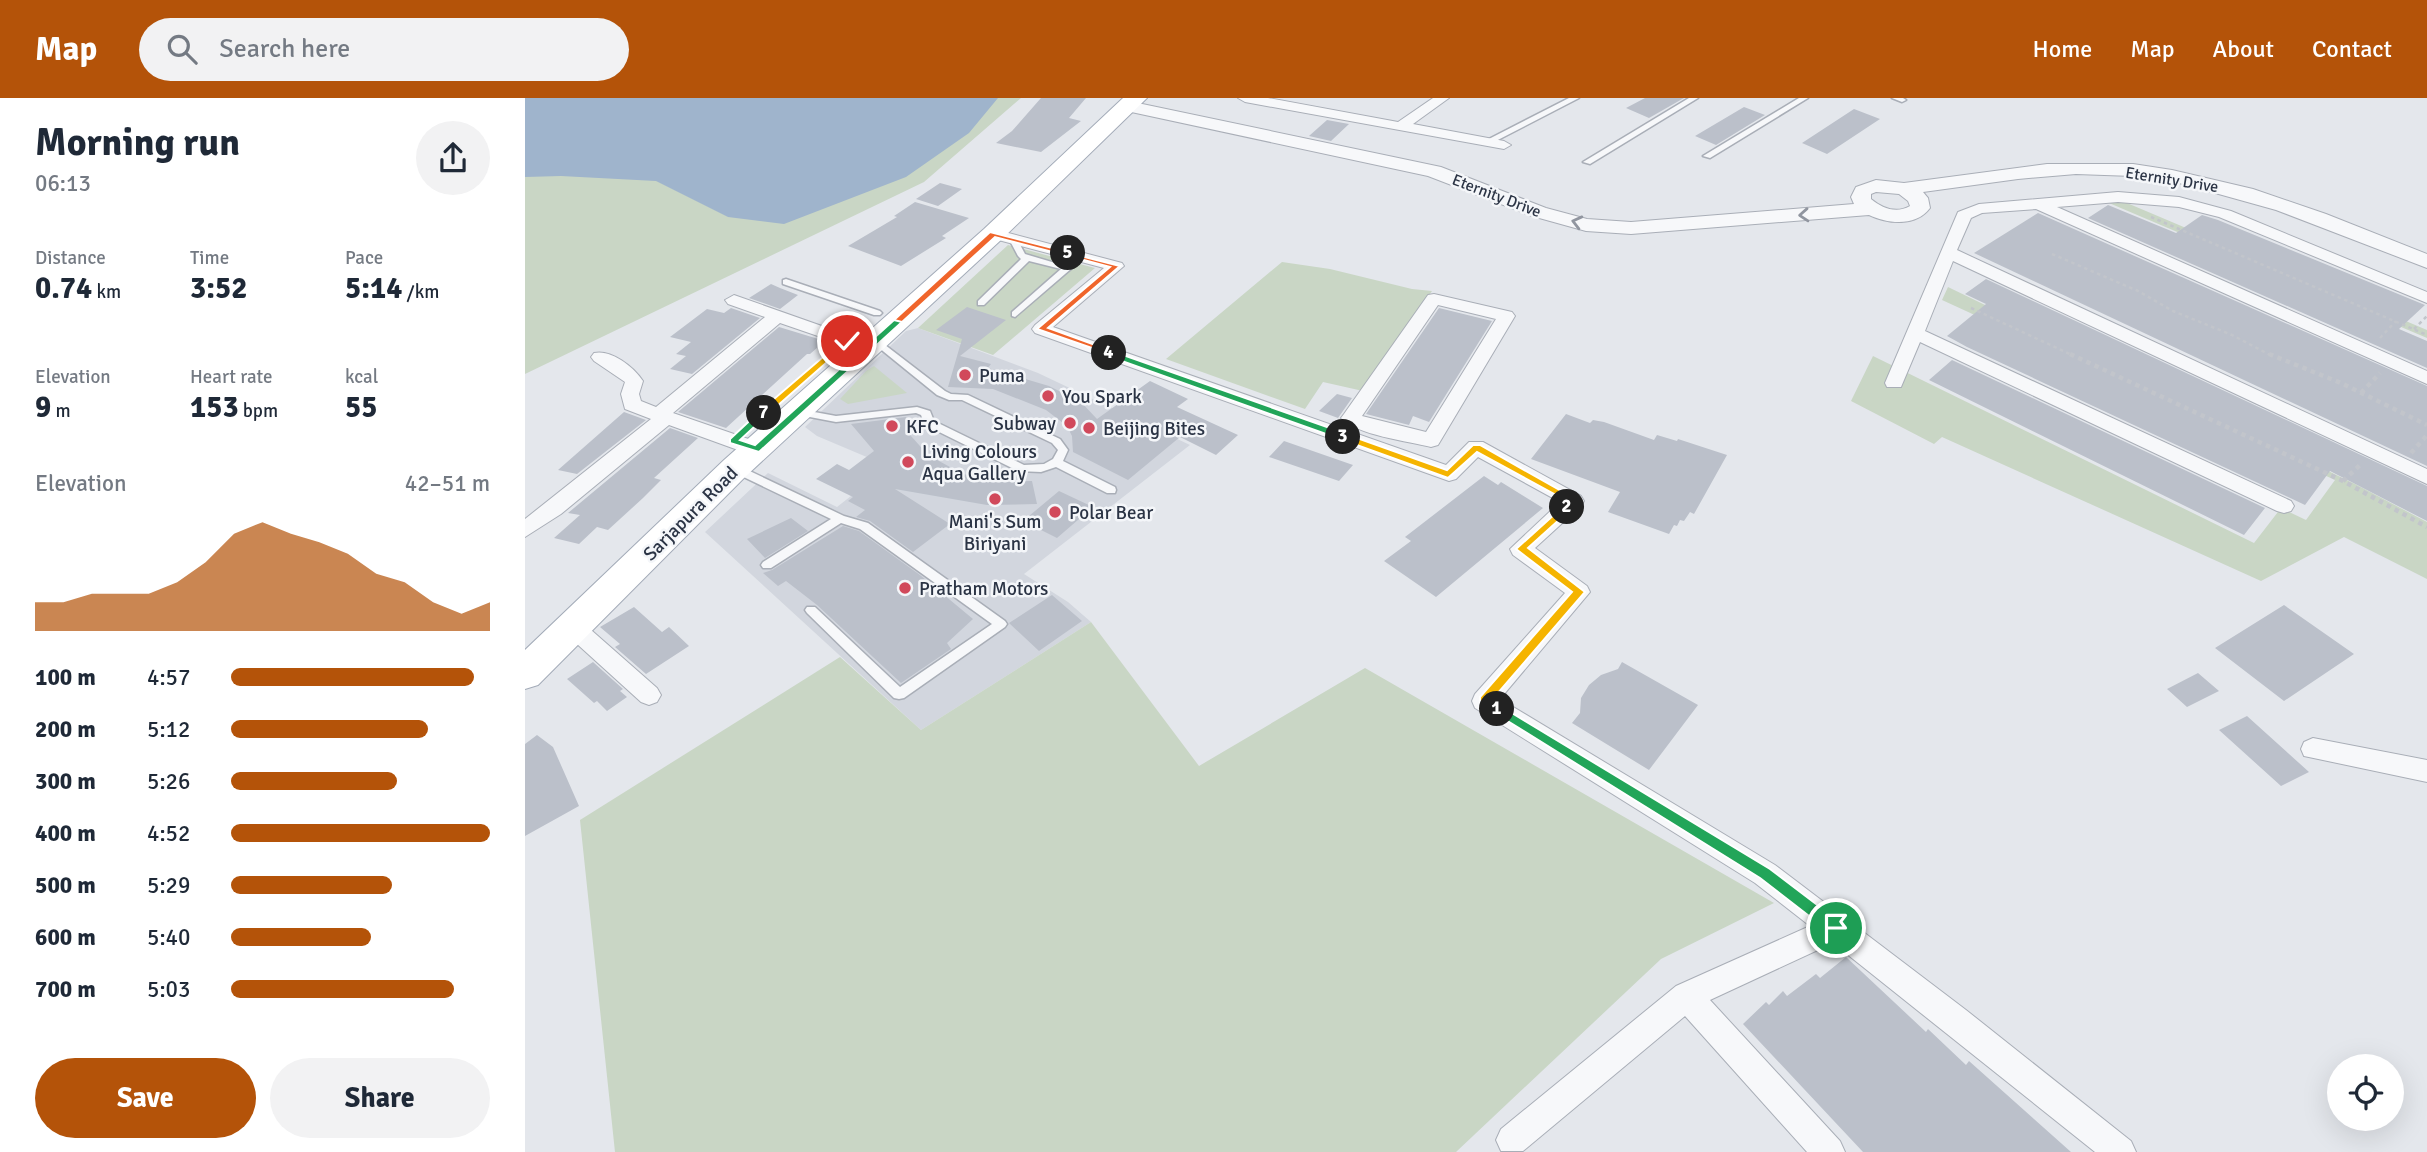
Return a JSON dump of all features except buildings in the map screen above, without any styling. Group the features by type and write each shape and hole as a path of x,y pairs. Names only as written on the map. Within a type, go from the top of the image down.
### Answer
{"main road":[{"name":"Sarjapura Road","path":"525,674 574,628 741,453 798,412 867,332 1003,237 1126,101"},
{"name":"Sarjapura Road","path":"525,647 741,453 867,332 1126,101"}],"street":[{"name":"Eternity Drive","path":"1157,98 1437,157 1540,196 1586,208 1631,212 1867,200 1890,215 1909,215 1920,208 1921,203 2026,187 2095,180 2149,183 2211,194 2272,213 2427,278"},
{"path":"1245,98 1504,145"},
{"path":"1402,125 1442,98"},
{"name":"Eternity Drive","path":"1126,101 1434,171 1539,212 1586,225 1632,228 1867,200 1885,185 1904,189 2031,172 2132,170 2199,180 2270,199 2427,262"},
{"path":"1904,189 1921,203"},
{"path":"1894,383 1948,251 1962,219 1968,212 2133,197 2194,205 2225,214 2427,298"},
{"path":"2038,204 2427,378"},
{"path":"1003,237 1116,266 1041,329 1448,474 1476,447 1574,501 1521,549 1579,592 1484,701 1765,874 1956,1020 2120,1152"},
{"path":"1948,251 2427,477"},
{"path":"1434,299 1506,316 1431,440 1392,430 1351,418 1434,299"},
{"path":"734,300 777,316 867,332"},
{"path":"525,529 554,509 777,316"},
{"path":"1915,333 2284,506"},
{"path":"600,357 626,372 634,381 630,394 632,405 741,453"},
{"path":"1379,449 1392,430"},
{"path":"574,628 649,695"},
{"path":"2313,749 2427,771"},
{"path":"1512,1140 1686,996 1836,928"},
{"path":"1686,996 1829,1152"}],"lane":[{"path":"1487,142 1575,98"},
{"path":"1587,162 1694,98"},
{"path":"1707,156 1804,98"},
{"path":"1003,237 1022,256 1068,268 1015,314"},
{"path":"981,303 1028,257"},
{"path":"786,282 867,332 941,393 949,397 964,397 1056,441 1063,450 1061,458 1051,466 1036,470 1022,468 929,423 926,413 917,410 835,419 798,412"},
{"path":"741,453 840,520 864,526 1001,624 899,694 811,610"},
{"path":"1056,462 1111,490"},
{"path":"767,565 840,520"}],"path":[{"path":"2143,214 2427,334"},
{"path":"2052,254 2103,278 2139,291 2173,311 2232,335 2282,361 2361,393 2427,425"},
{"path":"1971,308 2343,481 2427,527"},
{"path":"2414,329 2427,316"},
{"path":"2361,393 2391,362"}],"shaded area":[{"path":"918,328 1038,373 1190,445 1024,574 1068,602 1091,622 921,730 705,532 768,473 837,507 888,466 817,436 805,427 906,331"}],"green space":[{"path":"525,98 1021,98 924,182 525,374"},
{"path":"2109,203 2127,203 2427,330 2427,338"},
{"path":"1008,245 1095,268 993,355 918,328"},
{"path":"1282,262 1330,269 1412,289 1432,291 1363,391 1323,382 1305,409 1166,359"},
{"path":"1948,287 2355,484 2427,522 2427,579 2344,537 2261,581 1942,437 1934,444 1851,401 1873,356 2254,543 2281,508 2306,520 2335,480 1942,300"},
{"path":"874,366 907,393 848,404 840,399 866,371"},
{"path":"1091,622 1199,766 1365,668 1774,903 1661,959 1456,1152 615,1152 580,820 840,657 921,730"}],"water":[{"path":"525,98 998,98 969,133 906,177 784,224 728,217 656,181 525,177"}],"place":[{"name":"Puma","path":"965,375"},
{"name":"You Spark","path":"1048,396"},
{"name":"Subway","path":"1070,423"},
{"name":"KFC","path":"892,426"},
{"name":"Beijing Bites","path":"1089,428"},
{"name":"Living Colours Aqua Gallery","path":"908,462"},
{"name":"Mani's Sum Biriyani","path":"995,499"},
{"name":"Polar Bear","path":"1055,512"},
{"name":"Pratham Motors","path":"905,588"}],"route":[{"path":"847,341 733,441 756,449 993,234 1116,266 1041,329 1448,474 1476,447 1574,501 1521,549 1579,592 1484,701 1765,874 1836,928"}]}
